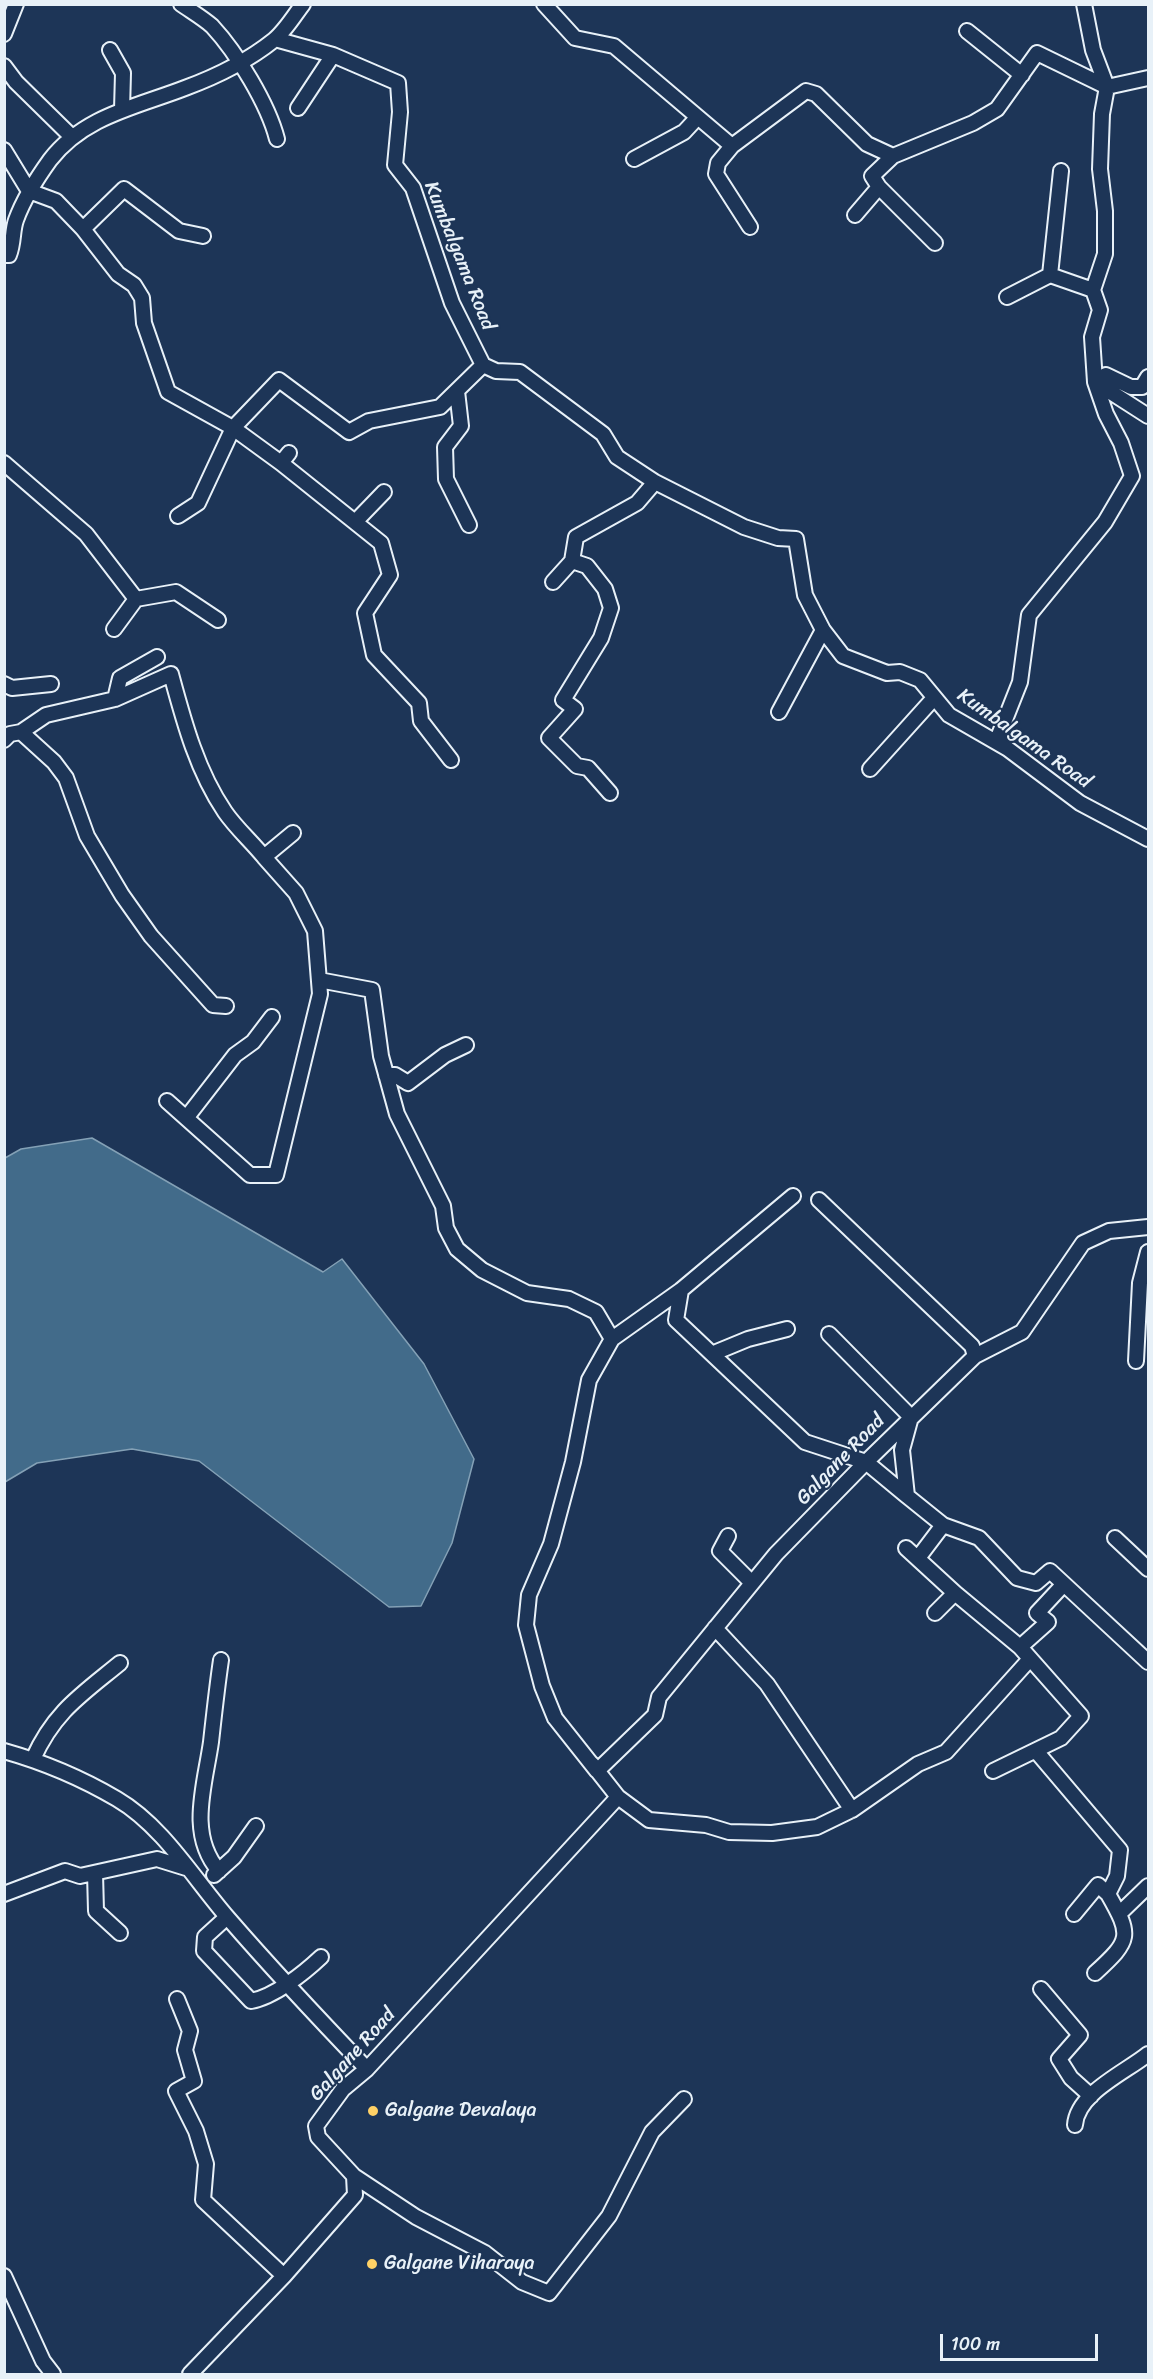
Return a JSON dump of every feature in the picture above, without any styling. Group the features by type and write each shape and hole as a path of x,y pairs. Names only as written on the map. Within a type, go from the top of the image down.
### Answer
{"street":[{"path":"4,34 16,4"},
{"path":"4,255 9,255 14,241 15,222 29,191 51,159 72,137 89,124 187,88 238,63 275,39 303,4"},
{"path":"544,4 575,38 614,46 732,146"},
{"path":"1008,749 1002,744 999,735 1020,682 1029,615 1105,522 1132,476 1121,443 1106,414 1095,382 1092,337 1100,310 1093,290 1105,254 1105,212 1100,169 1102,114 1107,87 1093,50 1084,4"},
{"path":"187,6 211,26 238,63 272,119 277,139"},
{"path":"967,31 1022,75"},
{"name":"Kumbalgama Road","path":"275,39 333,55 398,83 400,112 395,165 413,188 452,303 483,365 496,371 520,372 603,434 617,457 656,482 744,527 778,538 795,539 805,595 823,630 843,656 887,673 900,672 920,680 949,715 1008,749 1080,803 1149,839"},
{"path":"110,50 123,73 122,110"},
{"path":"935,243 879,187 872,176 892,156 973,123 997,109 1037,53 1107,87 1149,78"},
{"path":"298,108 333,55"},
{"path":"4,66 16,82 72,137"},
{"path":"750,227 716,174 718,163 732,146 806,90 816,94 867,144 892,156"},
{"path":"634,159 684,132 697,118"},
{"path":"4,150 29,191 56,201 83,229 118,274 134,285 142,298 144,323 168,392 285,458 381,543 390,574 365,613 374,655 419,703 421,721 450,760"},
{"path":"1050,275 1061,171"},
{"path":"855,215 879,187"},
{"path":"83,229 124,189 180,231 203,237"},
{"path":"1007,297 1050,275 1093,290"},
{"path":"178,516 198,503 233,428 279,380 349,432 369,421 440,406 483,365"},
{"path":"1095,382 1106,375 1131,387 1142,387 1149,377"},
{"path":"1095,382 1149,416"},
{"path":"457,391 461,426 444,447 446,479 469,525"},
{"path":"4,463 86,534 136,599"},
{"path":"553,582 572,561 576,537 636,503 656,482"},
{"path":"355,522 384,492"},
{"path":"572,561 587,566 605,589 611,608 601,638 563,700 575,709 549,738 577,766 588,768 610,793"},
{"path":"114,629 136,599 176,592 218,620"},
{"path":"779,712 823,630"},
{"path":"115,699 120,678 157,657"},
{"path":"4,740 10,734 21,732 46,715 115,699 171,674 188,734 202,769 225,812 296,893 315,931 320,994 276,1175 250,1175 167,1101"},
{"path":"4,684 12,688 51,684"},
{"path":"870,769 934,698"},
{"path":"21,732 54,762 66,778 87,836 122,895 151,936 213,1005 226,1006"},
{"path":"264,857 293,834"},
{"path":"319,980 372,990 381,1056 397,1114 443,1206 446,1228 457,1249 482,1270 527,1293 569,1299 596,1312 612,1339"},
{"path":"187,1117 235,1055 253,1042 272,1017"},
{"path":"386,1075 396,1075 408,1083 445,1055 466,1045"},
{"path":"793,1196 681,1290 612,1339 589,1380 573,1462 551,1544 529,1595 526,1625 542,1686 555,1718 618,1797 649,1820 706,1825 729,1832 772,1833 817,1827 852,1810 918,1764 946,1752 1030,1659"},
{"path":"819,1200 972,1346 975,1356"},
{"name":"Galgane Road","path":"597,1771 655,1715 659,1697 776,1554 911,1417 975,1356 1022,1332 1083,1243 1108,1231 1149,1227"},
{"path":"1136,1361 1140,1283 1149,1252"},
{"path":"681,1290 676,1320 714,1353 805,1442 866,1462 943,1525 979,1538 1017,1578 1036,1583 1050,1571 1149,1662"},
{"path":"714,1353 748,1339 787,1329"},
{"path":"830,1334 911,1417 902,1450 907,1496"},
{"path":"918,1558 943,1525"},
{"path":"728,1536 720,1551 752,1583"},
{"path":"1114,1538 1149,1569"},
{"path":"906,1548 955,1593 1020,1647 1081,1716 1061,1738 993,1771"},
{"path":"1020,1647 1048,1622 1037,1613 1064,1584"},
{"path":"935,1613 955,1593"},
{"path":"716,1628 767,1684 852,1810"},
{"path":"534,1652 554,1713 597,1771"},
{"path":"219,1871 204,1847 201,1793 210,1745 220,1659"},
{"path":"33,1759 44,1734 61,1711 120,1663"},
{"path":"4,1751 33,1759 118,1800 151,1826 186,1868 203,1884 227,1917 306,2005 368,2068"},
{"path":"1036,1751 1120,1850 1118,1876 1108,1894"},
{"name":"Galgane Road","path":"618,1797 368,2068 343,2089 316,2126 318,2137 354,2176 416,2217 484,2253 522,2282 549,2293 609,2216 652,2132 684,2099"},
{"path":"203,1884 234,1857 256,1826"},
{"path":"4,1894 65,1871 80,1876 157,1860 186,1868"},
{"path":"95,1872 96,1911 120,1933"},
{"path":"1074,1914 1098,1885 1108,1894 1125,1925 1121,1949 1095,1973"},
{"path":"1119,1914 1149,1886"},
{"path":"227,1917 205,1937 204,1951 251,2001 261,1999 287,1982 298,1978 321,1957"},
{"path":"1041,1989 1080,2035 1059,2059 1071,2078 1091,2096"},
{"path":"177,1999 190,2031 185,2050 194,2081 176,2091 196,2131 206,2164 203,2200 284,2276"},
{"path":"1075,2125 1076,2115 1102,2084 1122,2074 1149,2055"},
{"path":"190,2374 284,2276 354,2195 354,2176"},
{"path":"4,2276 43,2361 53,2374"}],"water":[{"path":"92,1138 323,1272 342,1259 424,1364 474,1459 452,1543 421,1606 389,1607 199,1461 132,1449 37,1463 5,1482 5,1158 21,1149"}],"place":[{"name":"Galgane Devalaya","path":"373,2111"},
{"name":"Galgane Viharaya","path":"372,2264"}]}
